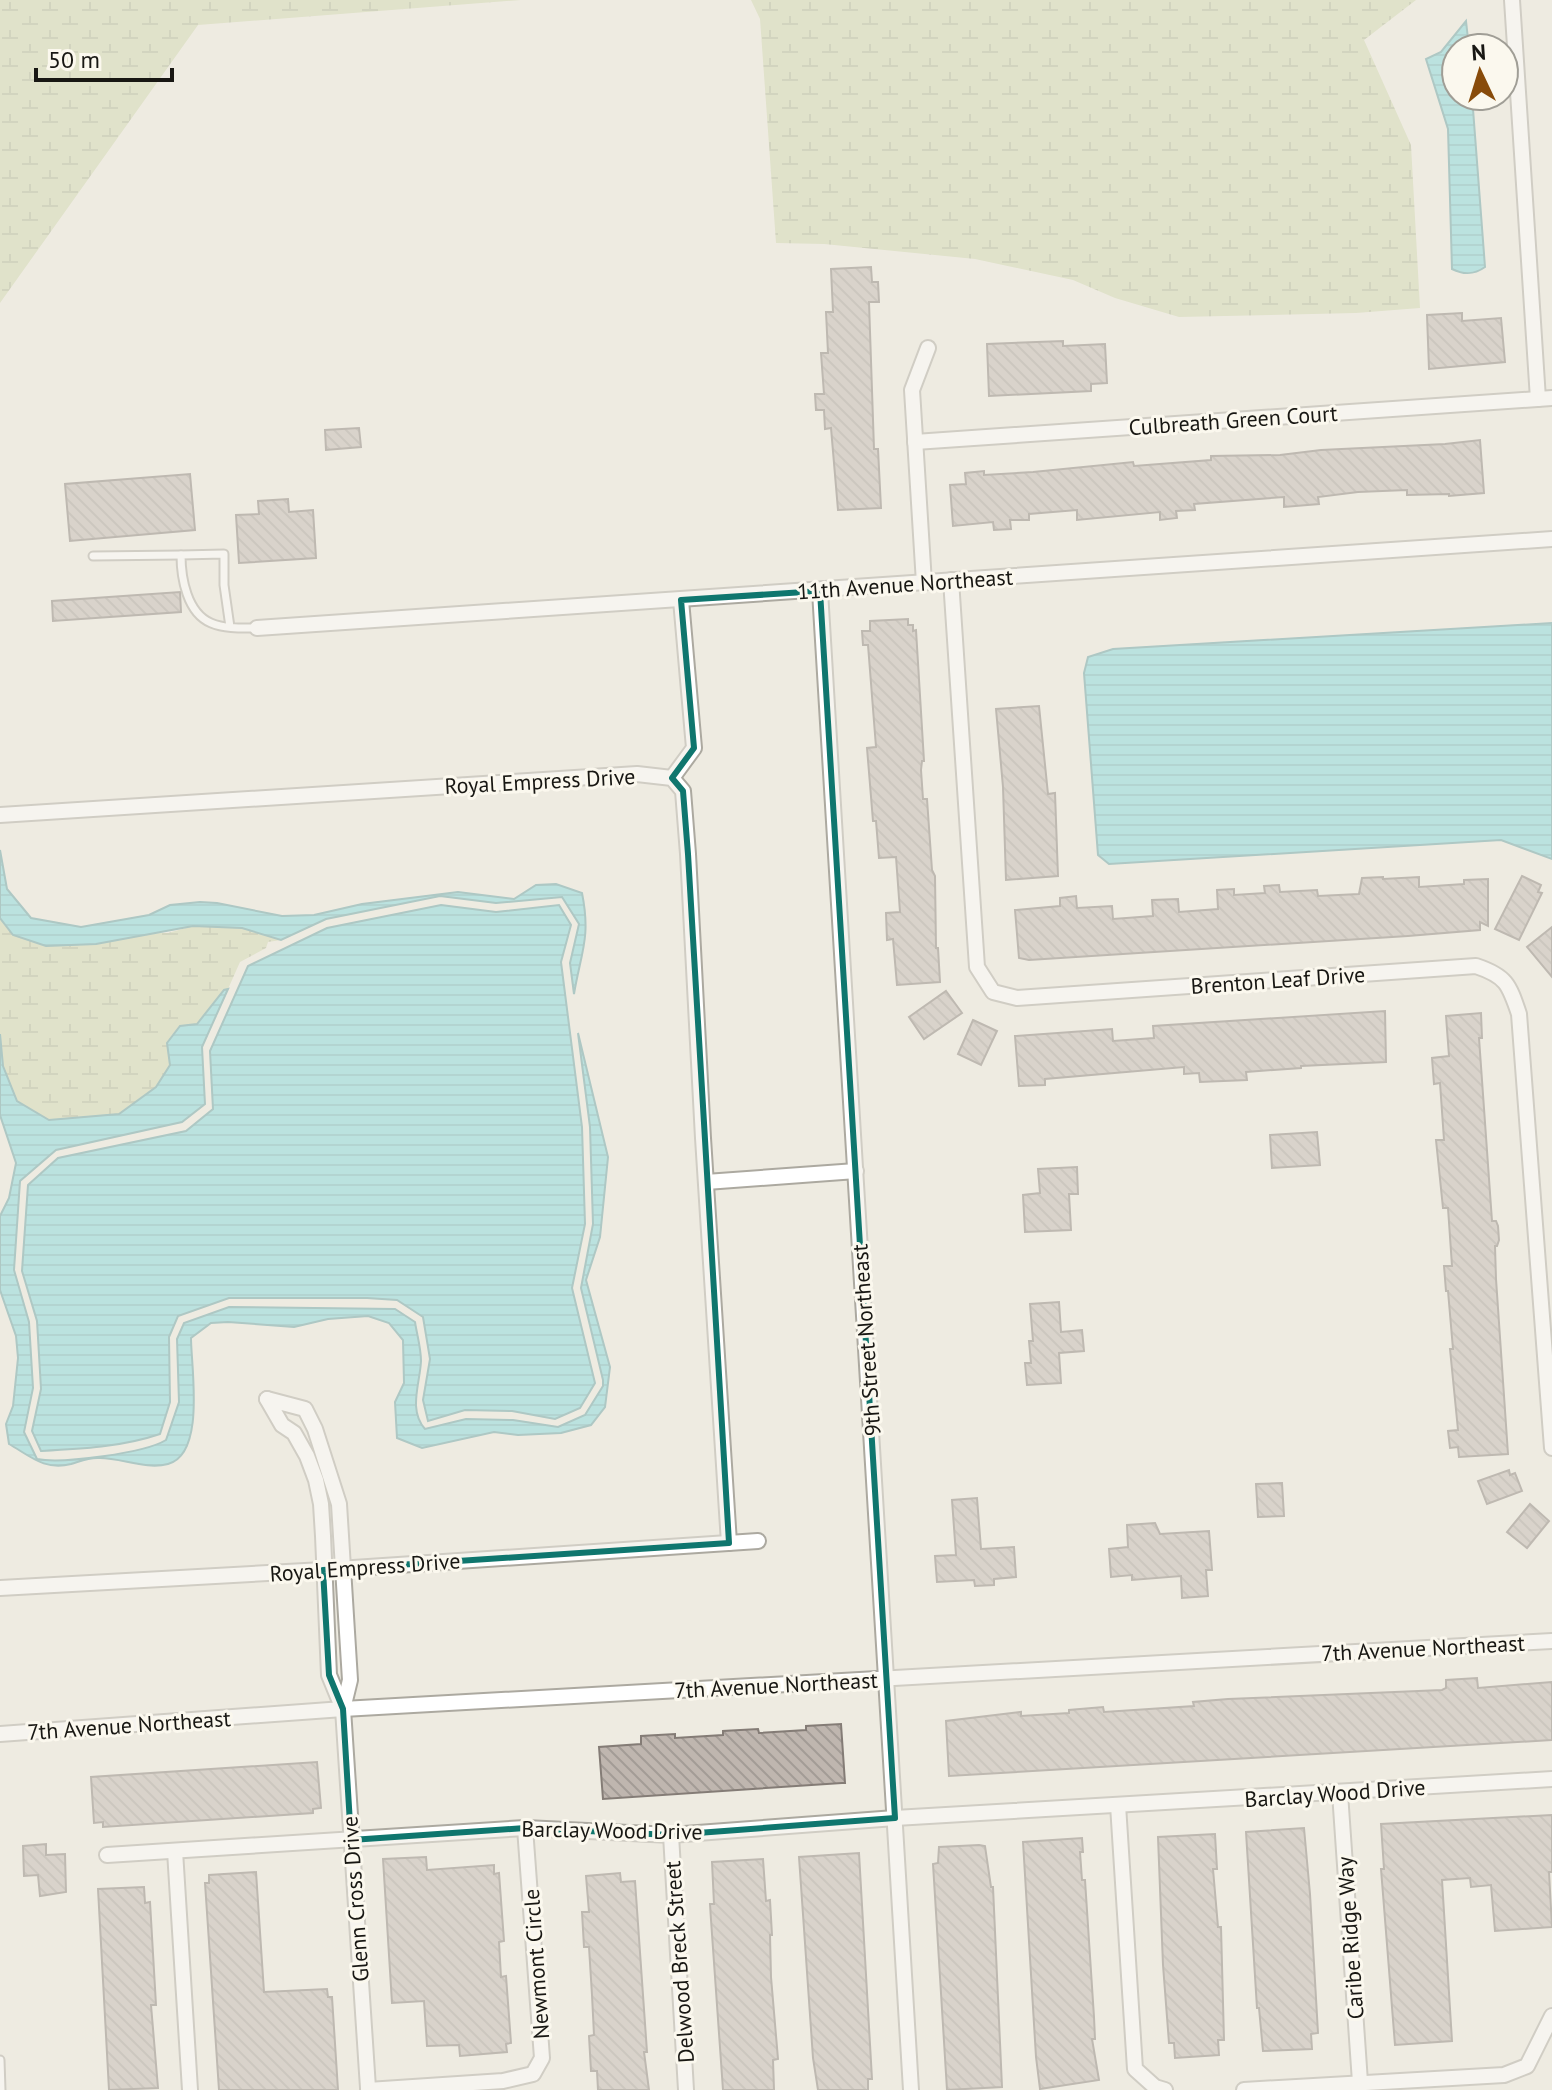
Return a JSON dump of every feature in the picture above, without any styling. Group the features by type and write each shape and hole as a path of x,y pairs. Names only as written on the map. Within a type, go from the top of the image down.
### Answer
{"street":[{"path":"1512,0 1545,398"},
{"path":"924,583 912,390 928,348"},
{"name":"Culbreath Green Court","path":"915,442 1545,398"},
{"name":"11th Avenue Northeast","path":"257,628 1552,539"},
{"name":"Brenton Leaf Drive","path":"951,580 977,967 993,992 1017,998 1476,966 1498,973 1511,988 1519,1014 1552,1448"},
{"name":"9th Street Northeast","path":"820,591 911,2090"},
{"path":"681,600 694,748 672,778 683,791 685,806 729,1543"},
{"name":"Royal Empress Drive","path":"0,815 637,774 672,778"},
{"path":"706,1182 856,1171"},
{"path":"267,1399 305,1409 315,1429 339,1504 350,1680 343,1709 329,1675 321,1504 316,1480 294,1433 282,1425 267,1399"},
{"name":"Royal Empress Drive","path":"0,1588 758,1541"},
{"name":"7th Avenue Northeast","path":"0,1734 343,1709 1552,1641"},
{"name":"Glenn Cross Drive","path":"343,1709 368,2089"},
{"name":"Barclay Wood Drive","path":"107,1855 525,1828 671,1835 895,1818 1552,1779"},
{"name":"Caribe Ridge Way","path":"1340,1793 1360,2082"},
{"path":"1118,1805 1135,2069 1155,2087 1165,2090"},
{"name":"Newmont Circle","path":"368,2089 503,2081 533,2074 538,2066 542,2058 541,2017 525,1828"},
{"name":"Delwood Breck Street","path":"671,1835 686,2090"},
{"path":"175,1851 190,2090"},
{"path":"1244,2090 1504,2075 1527,2066 1552,2016"}],"lane":[{"path":"93,556 224,554 224,585 230,627"},
{"path":"181,555 181,572 196,613 212,624 257,628"},
{"path":"0,2060 1,2090"}],"highlighted area":[{"path":"820,591 895,1818 671,1835 525,1828 351,1840 343,1709 329,1675 323,1570 729,1543 688,854 683,791 672,778 694,748 681,600"}],"green space":[{"path":"0,0 521,0 198,25 0,303"},
{"path":"751,0 1416,0 1364,40 1411,145 1420,308 1356,313 1179,317 1115,298 1073,280 975,259 824,244 776,243 760,19"},
{"path":"0,918 13,935 168,933 193,926 242,928 281,940 268,942 266,948 240,962 228,989 197,1024 179,1026 167,1042 170,1065 156,1087 119,1114 49,1120 17,1101 3,1066"}],"water":[{"path":"1466,21 1467,32 1457,32"},
{"path":"1440,52 1440,104 1426,59"},
{"path":"1443,112 1473,112 1485,267 1477,272 1452,269 1448,129"},
{"path":"1552,623 1552,859 1501,840 1109,864 1098,855 1084,673 1088,657 1113,649"},
{"path":"0,850 7,889 31,918 81,927 149,915 170,905 200,902 282,916 314,915 362,904 458,892 514,899 536,885 556,884 582,893 585,909 585,934 574,994 570,963 579,924 562,897 496,903 440,896 326,919 281,940 242,928 193,926 96,944 46,946 13,935 0,918"},
{"path":"441,905 496,912 559,905 571,925 561,962 582,1127 585,1224 572,1288 595,1383 580,1408 555,1419 512,1411 465,1410 428,1421 423,1400 430,1359 423,1317 397,1300 229,1298 178,1316 169,1337 170,1402 160,1434 116,1445 41,1451 32,1431 41,1389 37,1321 22,1271 28,1185 58,1158 186,1131 213,1109 210,1051 248,966 327,928"},
{"path":"228,989 202,1047 205,1104 182,1122 56,1150 20,1181 14,1270 29,1322 33,1388 24,1432 37,1459 103,1456 166,1440 179,1402 177,1339 184,1323 229,1307 395,1309 415,1322 421,1361 416,1405 425,1429 466,1419 513,1420 558,1427 585,1415 603,1386 603,1380 581,1288 593,1224 590,1127 578,1033 608,1157 600,1237 586,1280 610,1367 605,1407 591,1425 561,1433 518,1435 494,1432 422,1448 397,1438 395,1402 404,1383 403,1340 389,1323 368,1316 328,1319 294,1327 211,1323 191,1338 194,1388 192,1427 188,1444 180,1457 168,1464 151,1466 96,1458 53,1466 38,1461 9,1444 6,1424 13,1406 18,1358 16,1336 0,1290 0,1216 9,1198 16,1163 0,1115 0,1034 3,1066 17,1101 49,1120 119,1114 156,1087 170,1065 167,1043 180,1026 197,1024"}],"building":[{"path":"871,267 872,282 878,282 879,302 869,302 874,449 878,449 881,508 838,510 831,428 825,429 824,410 816,410 815,394 824,394 821,353 828,353 826,312 833,312 831,269"},
{"path":"1462,313 1462,321 1501,318 1505,362 1429,369 1427,315"},
{"path":"1063,341 1063,346 1105,344 1107,383 1091,384 1091,391 989,396 987,344"},
{"path":"359,428 361,447 326,450 325,430"},
{"path":"1480,440 1484,493 1449,496 1407,495 1407,490 1358,492 1318,497 1319,504 1284,507 1284,497 1194,504 1195,510 1176,511 1177,518 1160,520 1160,512 1077,520 1077,510 1029,514 1029,520 1010,520 1011,529 994,530 993,522 953,526 950,485 966,484 965,473 1033,472 1133,462 1134,466 1211,460 1211,456 1280,455"},
{"path":"190,474 195,530 70,541 65,484"},
{"path":"288,499 289,512 313,510 316,558 239,563 236,515 259,514 258,501"},
{"path":"180,592 181,612 53,621 52,601"},
{"path":"908,619 908,625 913,625 913,631 916,630 924,761 921,770 935,876 940,982 897,985 893,939 887,940 886,913 900,912 896,857 879,858 876,821 873,821 867,748 876,747 868,645 863,645 862,631 870,631 870,621"},
{"path":"1039,706 1048,794 1055,793 1058,876 1006,880 1003,787 996,709"},
{"path":"1522,876 1541,885 1538,892 1542,893 1519,940 1495,929"},
{"path":"1419,877 1419,887 1488,879 1488,926 1480,922 1480,930 1408,936 1029,960 1019,958 1015,910 1060,906 1060,898 1076,896 1077,908 1112,906 1113,919 1153,916 1152,900 1178,899 1179,912 1218,909 1217,890 1234,889 1234,895 1265,893 1264,886 1279,885 1280,892 1317,890 1318,896 1359,894 1362,878"},
{"path":"1552,927 1552,977 1527,947"},
{"path":"946,991 962,1013 924,1039 909,1017"},
{"path":"1385,1011 1386,1062 1246,1072 1247,1080 1200,1082 1199,1073 1184,1074 1184,1067 1045,1079 1045,1085 1019,1086 1015,1036 1112,1029 1113,1041 1154,1038 1153,1026"},
{"path":"1481,1013 1482,1038 1479,1038 1492,1221 1496,1221 1498,1226 1499,1240 1495,1246 1496,1279 1508,1454 1459,1457 1458,1447 1450,1448 1448,1431 1458,1430 1444,1266 1452,1266 1448,1208 1443,1208 1436,1140 1444,1140 1440,1083 1434,1084 1432,1058 1449,1056 1446,1016"},
{"path":"973,1020 997,1031 981,1065 958,1054"},
{"path":"1317,1132 1320,1165 1272,1168 1270,1135"},
{"path":"1077,1167 1078,1194 1069,1194 1071,1230 1025,1232 1023,1195 1040,1193 1038,1169"},
{"path":"1059,1302 1061,1332 1082,1330 1084,1351 1059,1353 1061,1383 1027,1385 1025,1363 1031,1363 1029,1341 1033,1341 1030,1304"},
{"path":"1509,1470 1510,1475 1515,1473 1522,1491 1487,1504 1478,1481"},
{"path":"1282,1483 1284,1516 1258,1517 1256,1484"},
{"path":"977,1498 981,1549 1014,1547 1016,1577 994,1579 994,1585 975,1586 974,1580 937,1582 935,1556 956,1555 952,1500"},
{"path":"1530,1504 1549,1521 1527,1548 1507,1532"},
{"path":"1155,1523 1160,1534 1209,1531 1212,1570 1206,1570 1208,1596 1182,1598 1181,1576 1132,1580 1132,1575 1111,1577 1109,1549 1128,1547 1127,1525"},
{"path":"1477,1678 1478,1688 1552,1682 1552,1740 949,1776 946,1721 1021,1712 1021,1716 1069,1713 1069,1710 1103,1707 1104,1712 1194,1706 1193,1702 1228,1699 1442,1690 1446,1688 1446,1680"},
{"path":"841,1724 845,1783 603,1799 599,1747 641,1744 641,1736 675,1734 675,1738 758,1729 759,1733"},
{"path":"317,1762 321,1808 313,1809 313,1813 103,1827 103,1822 94,1823 91,1777"},
{"path":"1552,1815 1552,1872 1549,1872 1552,1927 1495,1931 1491,1885 1471,1887 1470,1878 1442,1880 1452,2041 1395,2045 1381,1869 1384,1869 1381,1824"},
{"path":"1304,1828 1318,2033 1311,2034 1312,2049 1263,2051 1257,2008 1246,1832"},
{"path":"1215,1834 1217,1869 1213,1869 1218,1927 1221,1927 1224,2040 1218,2040 1219,2055 1175,2058 1174,2043 1169,2043 1163,1965 1158,1837"},
{"path":"1082,1838 1083,1852 1080,1852 1082,1880 1085,1880 1094,2017 1095,2039 1092,2039 1099,2080 1040,2089 1023,1842"},
{"path":"46,1844 46,1855 65,1854 66,1892 40,1896 38,1875 24,1876 23,1846"},
{"path":"985,1846 993,1887 1002,2087 947,2090 933,1864 938,1863 939,1847"},
{"path":"859,1853 872,2079 868,2079 868,2090 818,2090 799,1857"},
{"path":"426,1857 427,1870 494,1865 494,1874 499,1873 504,1941 499,1942 501,1977 506,1976 511,2043 506,2044 507,2052 460,2056 459,2045 427,2046 424,2001 392,2003 383,1859"},
{"path":"763,1859 766,1901 770,1900 771,1977 778,2059 773,2060 774,2090 723,2090 710,1904 714,1904 712,1862"},
{"path":"256,1872 264,1992 327,1989 328,1997 332,1997 338,2090 219,2090 205,1883 209,1883 209,1875"},
{"path":"620,1873 621,1882 635,1881 647,2052 644,2052 649,2090 598,2090 597,2071 591,2071 589,2036 594,2035 592,1995 589,1947 584,1947 582,1912 589,1912 586,1876"},
{"path":"144,1887 145,1903 150,1902 156,2005 151,2005 158,2088 109,2090 98,1889"}]}
